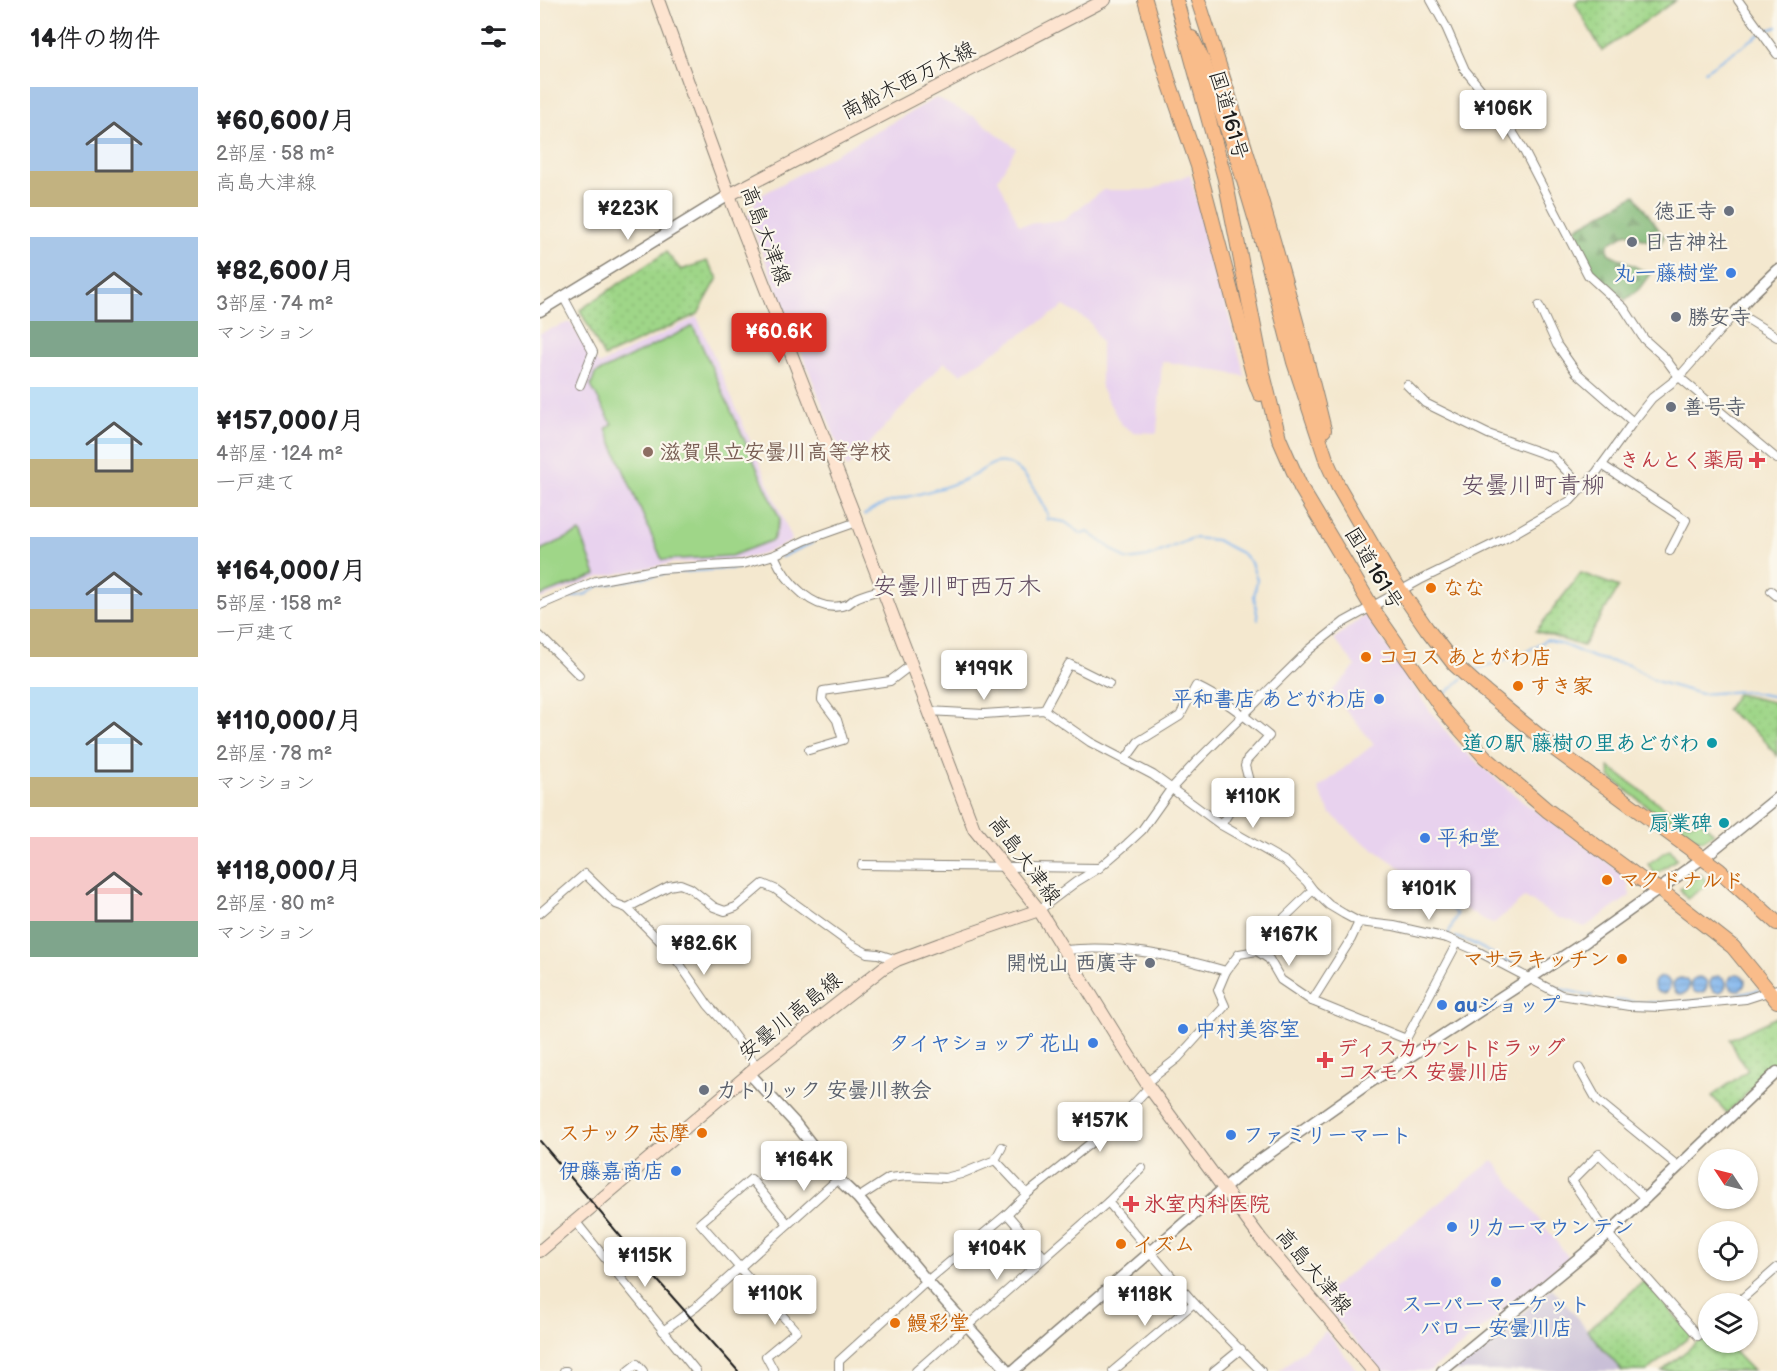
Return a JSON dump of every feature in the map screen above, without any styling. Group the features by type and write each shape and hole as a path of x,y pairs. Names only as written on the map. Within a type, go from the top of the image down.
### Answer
{"highway":[{"path":"1145,0 1197,166 1254,378 1279,438"},
{"path":"1198,0 1258,189 1307,357 1329,452 1327,462"},
{"name":"国道161号","path":"1177,4 1225,179 1264,378 1279,438 1301,488 1372,607 1443,710 1485,757 1546,810 1642,880 1660,890 1733,947 1775,994"},
{"name":"国道161号","path":"1177,4 1203,61 1236,154 1265,251 1293,362 1327,462 1357,521 1401,592 1454,664 1483,690 1556,750 1703,858 1777,923"}],"main road":[{"name":"高島大津線","path":"658,0 729,195 883,589 974,830 1039,910 1148,1084 1261,1239 1373,1371"},
{"name":"南船木西万木線","path":"729,195 1105,0"},
{"name":"安曇川高島線","path":"540,1251 753,1070 861,985 897,960 1039,910"}],"street":[{"path":"1431,0 1465,70 1504,118 1523,148 1588,275 1624,308 1644,339 1665,358 1679,377 1777,459"},
{"path":"1738,0 1777,54"},
{"path":"540,311 729,195"},
{"path":"1039,910 1099,868 1142,830 1171,789 1309,650 1344,622 1420,580 1540,520 1570,501 1602,465 1652,398 1679,377 1751,295 1777,270"},
{"path":"564,298 593,352 580,385"},
{"path":"1539,306 1557,345 1576,372 1632,422"},
{"path":"1736,312 1777,337"},
{"path":"1407,385 1425,403 1488,434 1553,457 1583,488"},
{"path":"1602,465 1686,520 1670,551"},
{"path":"540,605 596,581 660,569 743,564 774,555 806,540 857,522"},
{"path":"774,555 779,567 796,588 828,607 848,604 857,598 883,589"},
{"path":"540,636 579,675"},
{"path":"1044,710 1069,664 1109,684"},
{"path":"809,750 843,740 837,720 822,700 823,691 890,681 911,665"},
{"path":"1125,760 1138,742 1180,716 1196,686 1220,698 1269,736 1247,760 1245,766 1249,781 1221,825"},
{"path":"928,711 984,714 1044,710 1090,742 1153,775 1221,825 1286,862 1312,890 1329,904 1359,922 1394,926 1447,938 1561,995 1629,1006 1660,1007 1715,1003 1775,994"},
{"path":"1013,1371 1224,1187 1369,1083 1530,979 1660,890 1777,798"},
{"path":"862,865 1099,868"},
{"path":"540,913 585,874 616,904 627,908 679,963 708,1005 726,1025 753,1070 838,1179 858,1198 927,1281 1008,1371"},
{"path":"627,908 669,886 680,884 690,888 714,907 725,911 736,906 763,884 775,889 849,943 867,953 897,960"},
{"path":"839,1371 839,1360 927,1281 1027,1194 1118,1122 1148,1084 1178,1058 1225,1006 1218,990 1226,971 1239,954 1257,951 1284,918 1312,890"},
{"path":"1312,1001 1351,939 1359,922"},
{"path":"1257,951 1269,959 1281,980 1312,1001 1406,1039 1457,943"},
{"path":"1065,950 1121,950 1174,957 1226,971"},
{"path":"1579,1068 1597,1100 1679,1167"},
{"path":"1442,1371 1608,1234 1777,1072"},
{"path":"858,1198 889,1178 908,1176 945,1178 961,1174 994,1160 1002,1147"},
{"path":"1646,1199 1599,1154 1572,1181 1608,1234 1698,1336"},
{"path":"994,1160 1027,1194"},
{"path":"916,1371 1108,1202 1142,1168"},
{"path":"774,1371 766,1356 796,1331 700,1223 751,1179 788,1224"},
{"path":"663,1331 696,1307 838,1179"},
{"path":"1108,1202 1194,1303 1261,1371"},
{"path":"1006,1214 1044,1257"},
{"path":"575,1221 696,1371"},
{"path":"1749,1293 1777,1268"},
{"path":"1113,1371 1194,1303"},
{"path":"1214,1371 1240,1349"},
{"path":"628,1371 637,1364 643,1371"}],"shaded area":[{"path":"936,98 975,117 1016,148 998,179 1019,225 1063,220 1103,190 1151,190 1190,174 1245,376 1162,361 1157,433 1133,432 1121,424 1101,388 1101,342 1090,322 1064,306 961,374 944,362 847,468 748,216 758,197"},
{"name":"滋賀県立安曇川高等学校","path":"697,317 792,539 790,542 759,555 730,561 673,563 600,577 540,599 540,333 570,322 599,365"},
{"path":"1366,614 1430,711 1458,746 1522,801 1627,876 1630,896 1585,927 1554,916 1525,897 1493,924 1449,901 1359,839 1330,813 1318,789 1374,744 1331,692 1356,666 1334,639"},
{"path":"1493,1160 1569,1258 1430,1371 1380,1371 1319,1298"},
{"path":"1552,1288 1622,1371 1453,1371"},
{"path":"1326,1331 1357,1371 1279,1371"}],"green space":[{"path":"1579,0 1676,0 1602,51 1575,3"},
{"path":"1635,195 1664,237 1659,245 1627,233 1608,244 1608,253 1650,274 1639,289 1625,300 1593,273 1579,245 1576,228"},
{"path":"666,252 681,270 707,261 718,278 698,314 604,357 580,310"},
{"path":"693,326 780,519 773,540 731,556 662,560 606,429 612,424 591,386 595,374"},
{"path":"580,532 596,575 540,596 540,550"},
{"path":"1581,573 1619,587 1583,646 1536,631"},
{"path":"1737,694 1777,703 1777,756 1762,737 1726,710"},
{"path":"1609,767 1686,823 1693,823 1699,819 1714,833 1704,840 1687,838 1610,777"},
{"path":"1670,849 1677,859 1655,874 1648,864"},
{"path":"1701,874 1708,884 1687,899 1680,889"},
{"path":"1777,1017 1777,1064 1727,1113 1712,1096 1748,1070 1730,1039"},
{"path":"1644,1281 1692,1335 1647,1371 1622,1371 1587,1330"},
{"path":"1698,1341 1698,1353 1736,1353 1753,1371 1662,1371"}],"water":[{"path":"1737,974 1743,976 1745,982 1743,988 1737,990 1731,988 1729,982 1731,976"},
{"path":"1718,976 1724,978 1726,984 1724,990 1718,992 1712,990 1710,984 1712,978"},
{"path":"1662,977 1668,979 1670,985 1668,991 1662,993 1656,991 1654,985 1656,979"},
{"path":"1699,977 1705,979 1707,985 1705,991 1699,993 1693,991 1691,985 1693,979"},
{"path":"1681,978 1687,980 1689,986 1687,992 1681,994 1675,992 1673,986 1675,980"}],"waterway":[{"path":"1765,31 1777,27"},
{"path":"1705,71 1760,34"},
{"path":"864,515 884,504 942,488 965,479 991,464 999,462 1009,464 1022,473 1032,486 1048,514 1047,519 1065,522 1082,534 1088,532 1127,560 1148,557 1193,538 1216,540 1243,554 1251,563 1257,579 1254,597 1258,619"},
{"path":"781,557 812,543"},
{"path":"566,598 587,594 598,586 668,573 739,568"},
{"path":"1475,670 1524,653 1546,640 1595,658 1629,665 1656,681 1701,694 1743,691 1777,697"},
{"path":"1445,694 1463,678"},
{"path":"1418,881 1457,914 1448,935 1450,935"},
{"path":"1455,937 1470,942 1524,970"},
{"path":"1548,984 1592,996"},
{"path":"1615,1000 1650,1003 1687,1001 1759,990"}],"railway":[{"path":"540,1141 738,1371"}],"place":[{"name":"徳正寺","path":"1729,211"},
{"name":"日吉神社","path":"1632,242"},
{"name":"丸一藤樹堂","path":"1731,273"},
{"name":"勝安寺","path":"1676,317"},
{"name":"善号寺","path":"1671,407"},
{"name":"滋賀県立安曇川高等学校","path":"648,452"},
{"name":"きんとく薬局","path":"1757,460"},
{"name":"なな","path":"1431,588"},
{"name":"ココス あとがわ店","path":"1366,657"},
{"name":"すき家","path":"1518,686"},
{"name":"平和書店 あどがわ店","path":"1379,699"},
{"name":"道の駅 藤樹の里あどがわ","path":"1712,743"},
{"name":"扇業碑","path":"1724,823"},
{"name":"平和堂","path":"1425,838"},
{"name":"マクドナルド","path":"1607,880"},
{"name":"マサラキッチン","path":"1622,959"},
{"name":"開悦山 西廣寺","path":"1150,963"},
{"name":"auショップ","path":"1442,1005"},
{"name":"中村美容室","path":"1183,1029"},
{"name":"タイヤショップ 花山","path":"1093,1043"},
{"name":"ディスカウントドラッグ コスモス 安曇川店","path":"1325,1060"},
{"name":"カトリック 安曇川教会","path":"704,1090"},
{"name":"スナック 志摩","path":"702,1133"},
{"name":"ファミリーマート","path":"1231,1135"},
{"name":"伊藤嘉商店","path":"676,1171"},
{"name":"氷室内科医院","path":"1131,1204"},
{"name":"リカーマウンテン","path":"1452,1227"},
{"name":"イズム","path":"1121,1244"},
{"name":"スーパーマーケット バロー 安曇川店","path":"1496,1282"},
{"name":"鰻彩堂","path":"895,1323"}],"district":[{"name":"安曇川町青柳","path":"1533,485"},
{"name":"安曇川町西万木","path":"957,586"}]}
